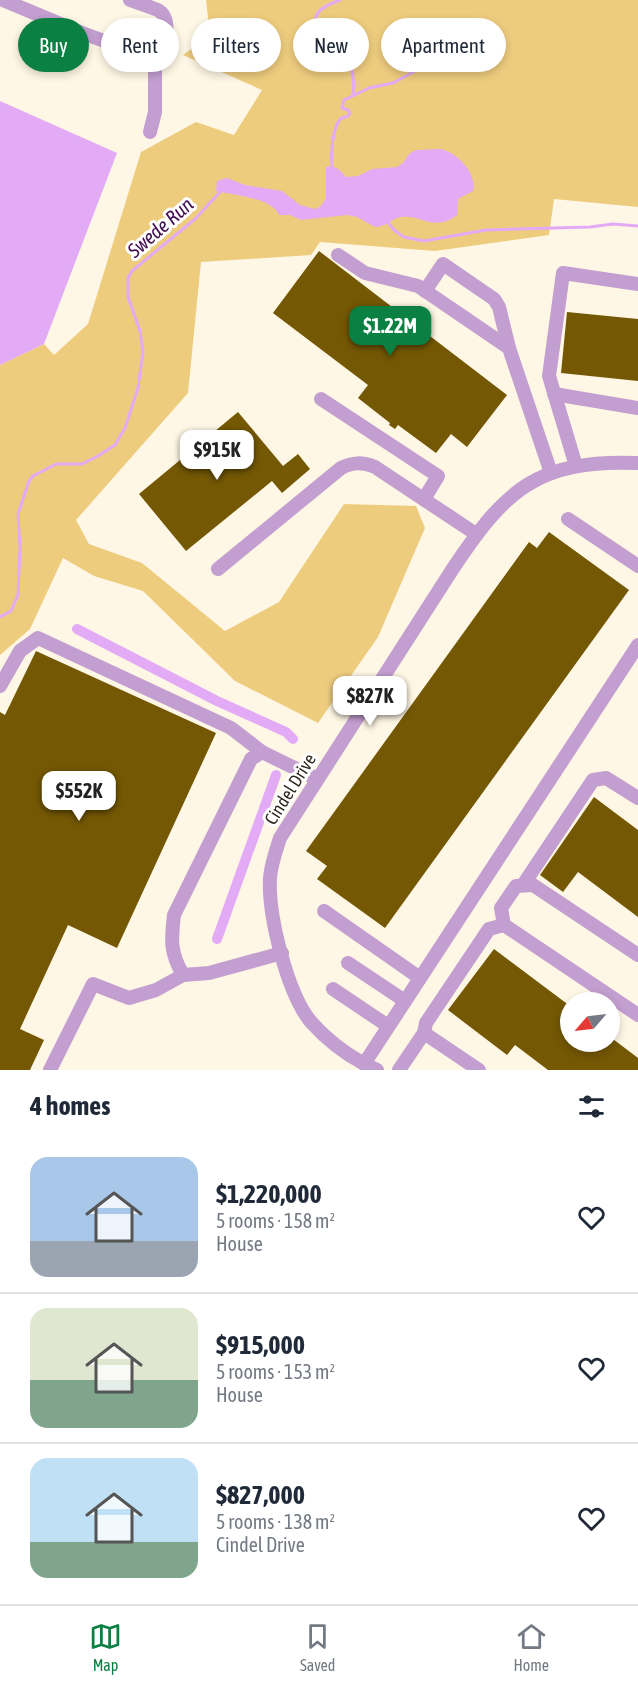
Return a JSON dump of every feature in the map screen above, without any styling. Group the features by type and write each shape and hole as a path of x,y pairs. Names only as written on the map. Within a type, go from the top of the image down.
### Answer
{"street":[{"path":"3,0 101,39"},
{"path":"130,0 163,12 165,18"},
{"path":"150,132 155,112 156,72"},
{"path":"338,255 365,273 418,286 509,348"},
{"path":"425,291 443,264 494,299 499,307 509,348 551,473"},
{"path":"576,466 549,376 563,273 638,284"},
{"path":"554,394 638,408"},
{"path":"321,399 438,476 424,499"},
{"path":"218,569 350,463 363,462 375,466 476,534"},
{"name":"Cindel Drive","path":"371,1067 331,1042 309,1020 295,993 282,953 270,894 272,865 280,838 476,534 509,498 523,487 551,473 576,466 606,462 638,462"},
{"path":"568,519 638,566"},
{"path":"0,687 20,651 38,638 231,728 262,752 317,779"},
{"path":"371,1067 388,1026 638,645"},
{"path":"183,975 174,958 171,936 174,915 251,759 262,752"},
{"path":"523,885 593,780 606,778 638,798"},
{"path":"638,955 533,885 516,886 501,908 504,925 638,1015"},
{"path":"324,911 420,978"},
{"path":"399,1070 424,1033 426,1023 489,929 504,925"},
{"path":"50,1070 93,984 129,998 156,990 183,975 209,973 282,953"},
{"path":"348,963 405,1001"},
{"path":"333,989 388,1026"},
{"path":"424,1033 480,1070"}],"shaded area":[{"path":"206,0 638,0 638,207 554,199 549,235 435,251 320,242 311,255 201,262 188,393 76,520 89,544 142,563 225,631 279,602 344,504 416,506 425,528 378,637 318,723 235,681 143,591 94,576 63,558 30,629 0,655 0,365 44,344 54,355 88,324 141,152 196,122 234,135 262,90 221,72 281,72 281,18 208,18"},
{"path":"191,49 191,59 183,55"},
{"path":"0,101 117,153 44,344 0,365"},
{"path":"440,149 453,154 464,164 474,184 473,191 458,199 457,215 441,222 405,217 375,227 357,217 347,215 301,220 290,215 279,215 275,209 261,201 216,191 217,181 227,178 245,185 282,191 300,205 315,209 321,206 326,198 326,167 337,169 346,177 358,176 372,169 397,167 416,150"}],"building":[{"path":"319,251 507,395 467,447 451,434 436,453 398,425 395,429 389,425 390,423 358,398 368,385 273,313"},
{"path":"567,312 638,319 638,381 561,373"},
{"path":"238,412 283,466 298,454 310,469 282,493 272,481 186,551 139,494"},
{"path":"549,532 629,590 385,928 317,879 327,866 306,851 529,542 537,548"},
{"path":"36,651 216,733 117,948 68,925 20,1029 44,1040 30,1070 0,1070 0,712 5,715"},
{"path":"594,797 638,830 638,917 578,872 563,892 540,875"},
{"path":"494,949 560,998 560,1052 620,1052 620,1044 638,1058 638,1070 548,1070 515,1045 507,1055 448,1010"}],"waterway":[{"name":"Swede Run","path":"340,0 318,13 315,28 321,39 338,46 349,59 354,84 353,95"},
{"path":"332,168 333,136 340,119 350,113 342,108 344,100 369,88 393,83 413,72"},
{"name":"Swede Run","path":"0,617 11,611 18,595 20,546 18,514 29,481 33,476 56,464 82,464 98,456 115,445 125,428 138,388 143,352 140,331 128,297 128,278 132,271 195,219 221,191"},
{"path":"387,221 404,237 424,241 486,230 590,227 613,224 638,226"},
{"path":"77,629 217,701 286,732 293,739"},
{"path":"217,939 276,775"}]}
